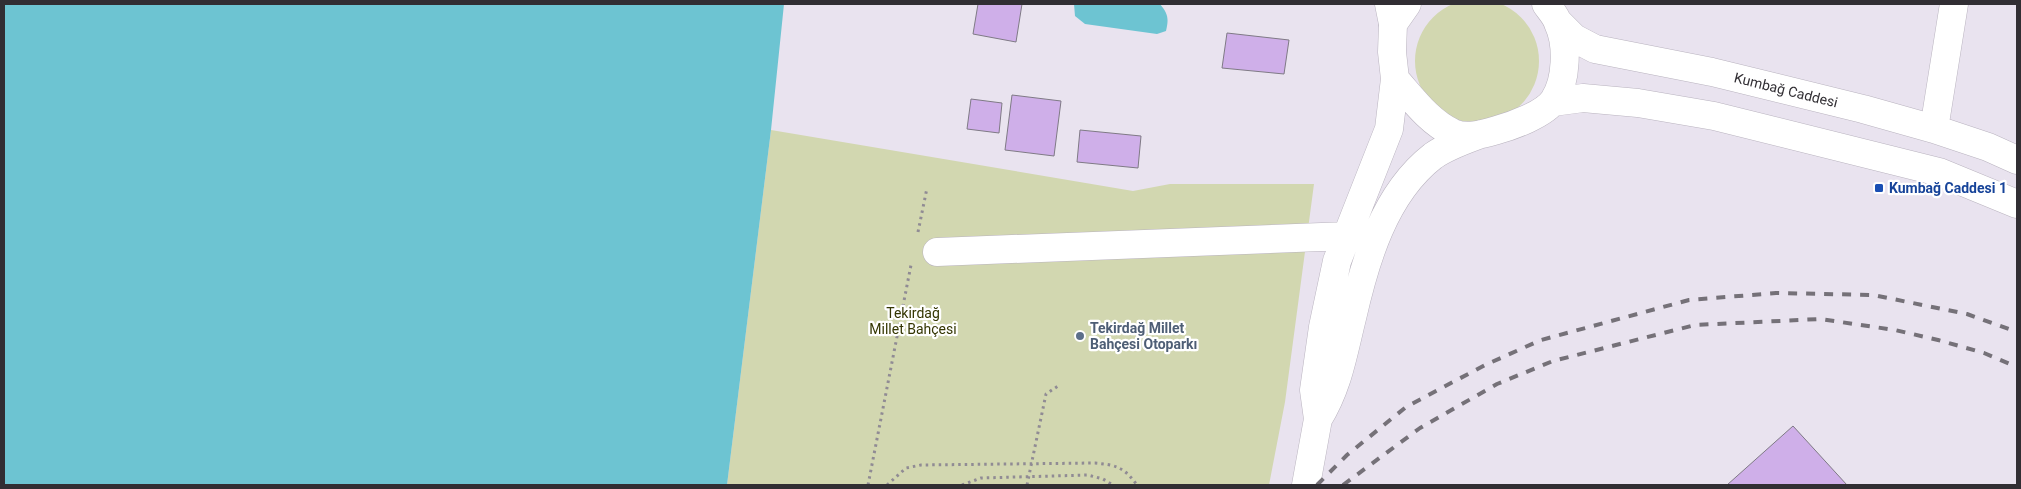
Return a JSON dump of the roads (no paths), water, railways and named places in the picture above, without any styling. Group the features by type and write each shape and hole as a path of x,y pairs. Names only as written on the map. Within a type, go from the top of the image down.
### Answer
{"street":[{"path":"1934,129 1954,4"},
{"path":"1306,485 1318,419 1314,390 1323,327 1337,261 1389,129 1395,79 1392,52 1396,11"},
{"path":"1552,13 1564,43 1563,78 1553,102"},
{"name":"Kumbağ Caddesi","path":"1552,13 1574,38 1595,48 1712,72 1863,109 1934,129 1988,147 2017,160"},
{"path":"1395,79 1428,117 1452,133 1462,136 1481,134"},
{"path":"1318,419 1330,400 1339,375 1366,263 1387,213 1409,180 1433,156 1455,144 1528,119 1553,102 1583,98 1638,103 1714,116 1939,172 2017,204"},
{"path":"922,249 1347,236"}],"water":[{"path":"4,4 784,4 771,130 727,485 4,485"},
{"path":"1074,4 1160,4 1167,16 1166,31 1157,34 1085,24 1075,16"}],"railway":[{"path":"1317,485 1347,455 1406,407 1485,365 1541,340 1689,300 1776,293 1873,295 1967,314 2017,332"},
{"path":"1343,485 1420,428 1497,384 1553,361 1695,325 1820,319 1895,330 1938,340 1984,353 2017,367"}],"place":[{"name":"Kumbağ Caddesi 1","path":"1879,188"},
{"name":"Tekirdağ Millet Bahçesi Otoparkı","path":"1080,336"}],"park label":[{"name":"Tekirdağ Millet Bahçesi","path":"913,322"}]}
